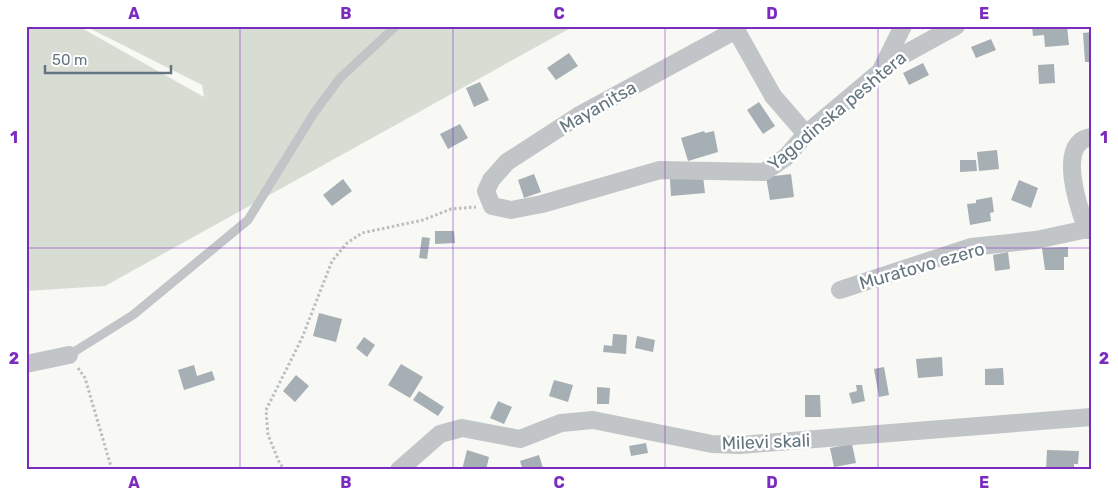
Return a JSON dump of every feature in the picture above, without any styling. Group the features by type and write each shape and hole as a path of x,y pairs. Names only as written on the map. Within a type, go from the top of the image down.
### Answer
{"street":[{"path":"879,72 903,26"},
{"name":"Yagodinska peshtera","path":"492,206 512,210 542,204 660,170 764,172 786,157 806,134 894,60 956,26"},
{"name":"Mayanitsa","path":"492,206 486,191 491,180 507,162 578,116 737,28 772,96 806,134"},
{"path":"1089,229 1074,192 1072,159 1078,144 1086,138 1092,137"},
{"name":"Muratovo ezero","path":"840,290 971,247 1036,240 1089,229"},
{"path":"26,364 69,355"},
{"name":"Milevi skali","path":"399,470 440,434 462,428 520,439 561,423 593,420 712,444 740,446 1092,417"}],"lane":[{"path":"69,355 133,315 248,220 314,113 340,78 396,26"}],"path":[{"path":"286,470 280,464 268,435 266,410 302,338 332,262 347,243 362,233 423,220 452,209 492,206"},
{"path":"69,355 85,378 112,470"}],"shaded area":[{"path":"26,26 78,26 204,97 202,85 85,26 574,26 105,286 26,291"}],"building":[{"path":"1032,26 1067,26 1069,45 1045,47 1044,35 1033,36"},
{"path":"1092,32 1092,62 1085,62 1083,33"},
{"path":"991,39 996,50 976,58 971,47"},
{"path":"569,53 578,66 556,80 547,68"},
{"path":"923,63 929,75 909,85 903,73"},
{"path":"1054,64 1055,83 1039,84 1038,65"},
{"path":"480,82 489,100 474,107 466,88"},
{"path":"759,102 775,126 763,134 747,110"},
{"path":"460,124 468,138 448,149 440,134"},
{"path":"704,131 705,133 714,131 718,152 688,161 681,138"},
{"path":"997,150 999,169 979,171 977,152"},
{"path":"960,160 976,160 977,171 960,172"},
{"path":"534,174 541,192 524,198 518,180"},
{"path":"791,174 794,197 770,200 766,177"},
{"path":"703,176 705,193 671,196 670,179"},
{"path":"343,179 352,191 332,206 323,195"},
{"path":"1019,180 1038,188 1031,208 1011,200"},
{"path":"992,197 994,212 990,213 991,221 970,225 967,204"},
{"path":"435,231 454,231 455,243 435,244"},
{"path":"422,237 430,238 427,259 419,258"},
{"path":"1068,247 1068,257 1064,257 1064,270 1045,270 1042,248"},
{"path":"1008,252 1010,269 995,271 993,255"},
{"path":"319,313 342,319 336,342 313,336"},
{"path":"613,334 627,335 626,354 603,352 604,345 612,346"},
{"path":"637,336 655,340 653,352 635,348"},
{"path":"364,337 375,345 367,357 356,348"},
{"path":"942,357 943,376 918,378 916,359"},
{"path":"401,364 423,377 410,398 388,385"},
{"path":"194,365 197,376 212,371 215,380 184,390 178,370"},
{"path":"884,367 889,395 879,397 874,369"},
{"path":"1003,368 1004,385 985,385 985,369"},
{"path":"296,375 309,386 295,402 283,391"},
{"path":"554,380 573,385 568,402 549,396"},
{"path":"856,385 862,385 865,401 852,404 849,393 857,391"},
{"path":"597,387 610,388 609,404 597,404"},
{"path":"419,391 444,407 438,416 413,400"},
{"path":"805,395 820,395 821,417 805,417"},
{"path":"498,401 512,407 504,424 490,418"},
{"path":"646,443 648,453 631,456 629,446"},
{"path":"852,444 856,463 834,467 830,448"},
{"path":"467,450 489,457 486,470 462,470"},
{"path":"1047,450 1079,451 1078,464 1074,464 1074,470 1046,470"},
{"path":"539,455 543,468 523,470 520,461"}]}
